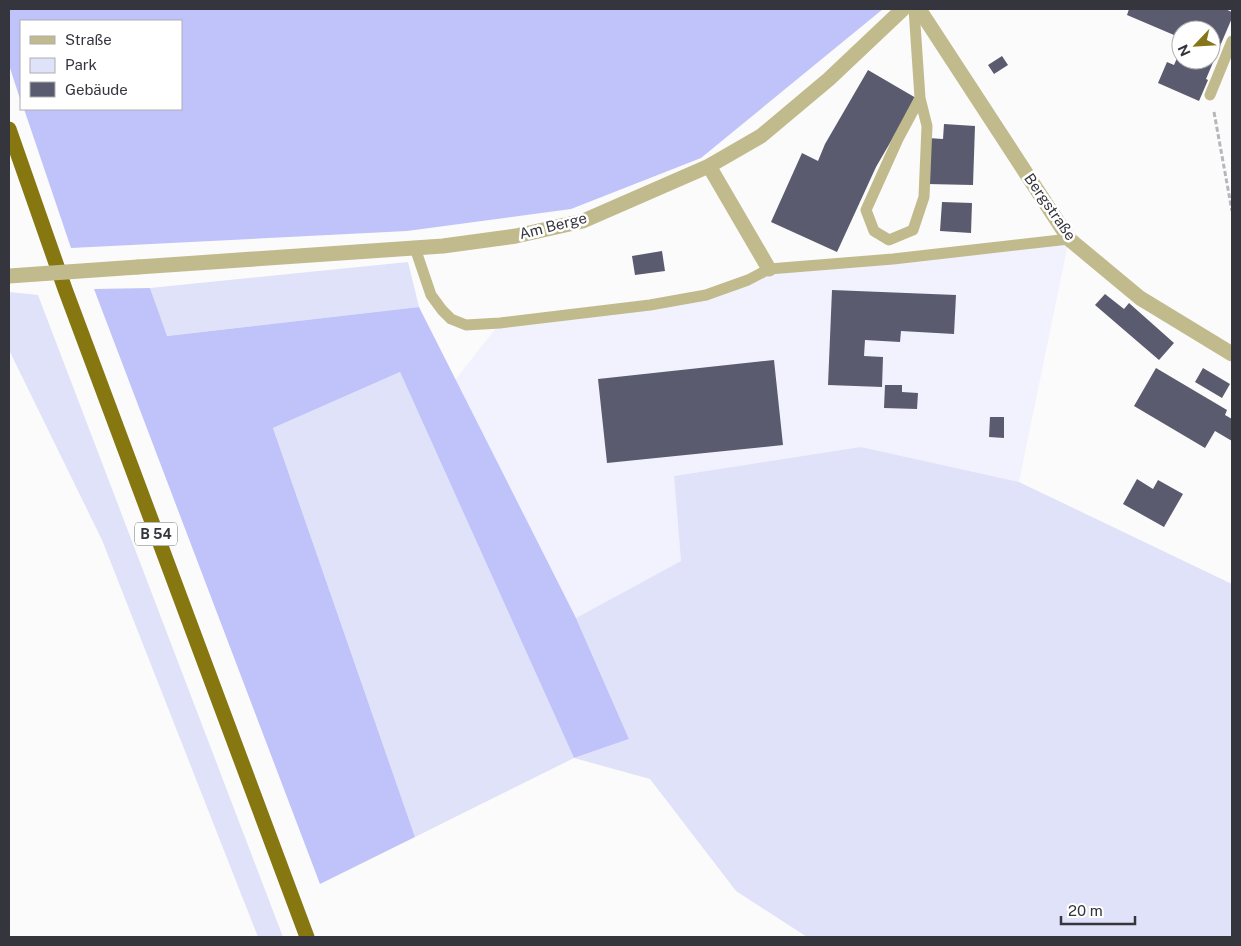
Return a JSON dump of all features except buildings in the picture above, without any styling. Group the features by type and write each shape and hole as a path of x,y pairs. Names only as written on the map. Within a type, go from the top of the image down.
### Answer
{"highway":[{"name":"B 54","path":"9,129 68,298 307,937"}],"street":[{"name":"Am Berge","path":"9,276 415,248 516,236 584,221 709,166 761,136 829,79 903,9"},
{"name":"Bergstraße","path":"919,9 1068,239 1140,298 1232,354"},
{"path":"709,166 769,269"}],"lane":[{"path":"889,240 913,230 924,197 927,126 920,98 914,9"},
{"path":"1210,94 1232,41"},
{"path":"893,259 889,240 874,231 866,210 898,139 920,98"},
{"path":"415,248 431,295 451,320 466,325 500,323 650,305 706,294 748,280 769,269 893,259 1068,239"}],"path":[{"path":"1210,94 1232,210"}],"shaded area":[{"path":"9,9 883,9 701,158 571,209 407,231 71,248 24,110 182,110 182,20 20,20 20,99 9,65"},
{"path":"1069,239 1019,482 861,447 674,476 681,561 576,618 455,380 500,323 706,295 769,269"},
{"path":"150,288 167,336 419,307 576,618 629,739 574,758 400,372 273,428 415,837 320,884 94,289"}],"green space":[{"path":"408,262 419,307 166,336 150,288"},
{"path":"9,292 38,295 283,937 258,937 102,540 9,350"},
{"path":"400,372 574,758 415,837 273,428"},
{"path":"861,447 1019,482 1232,584 1232,937 807,937 736,891 650,779 574,758 629,739 576,618 681,561 674,476"}]}
